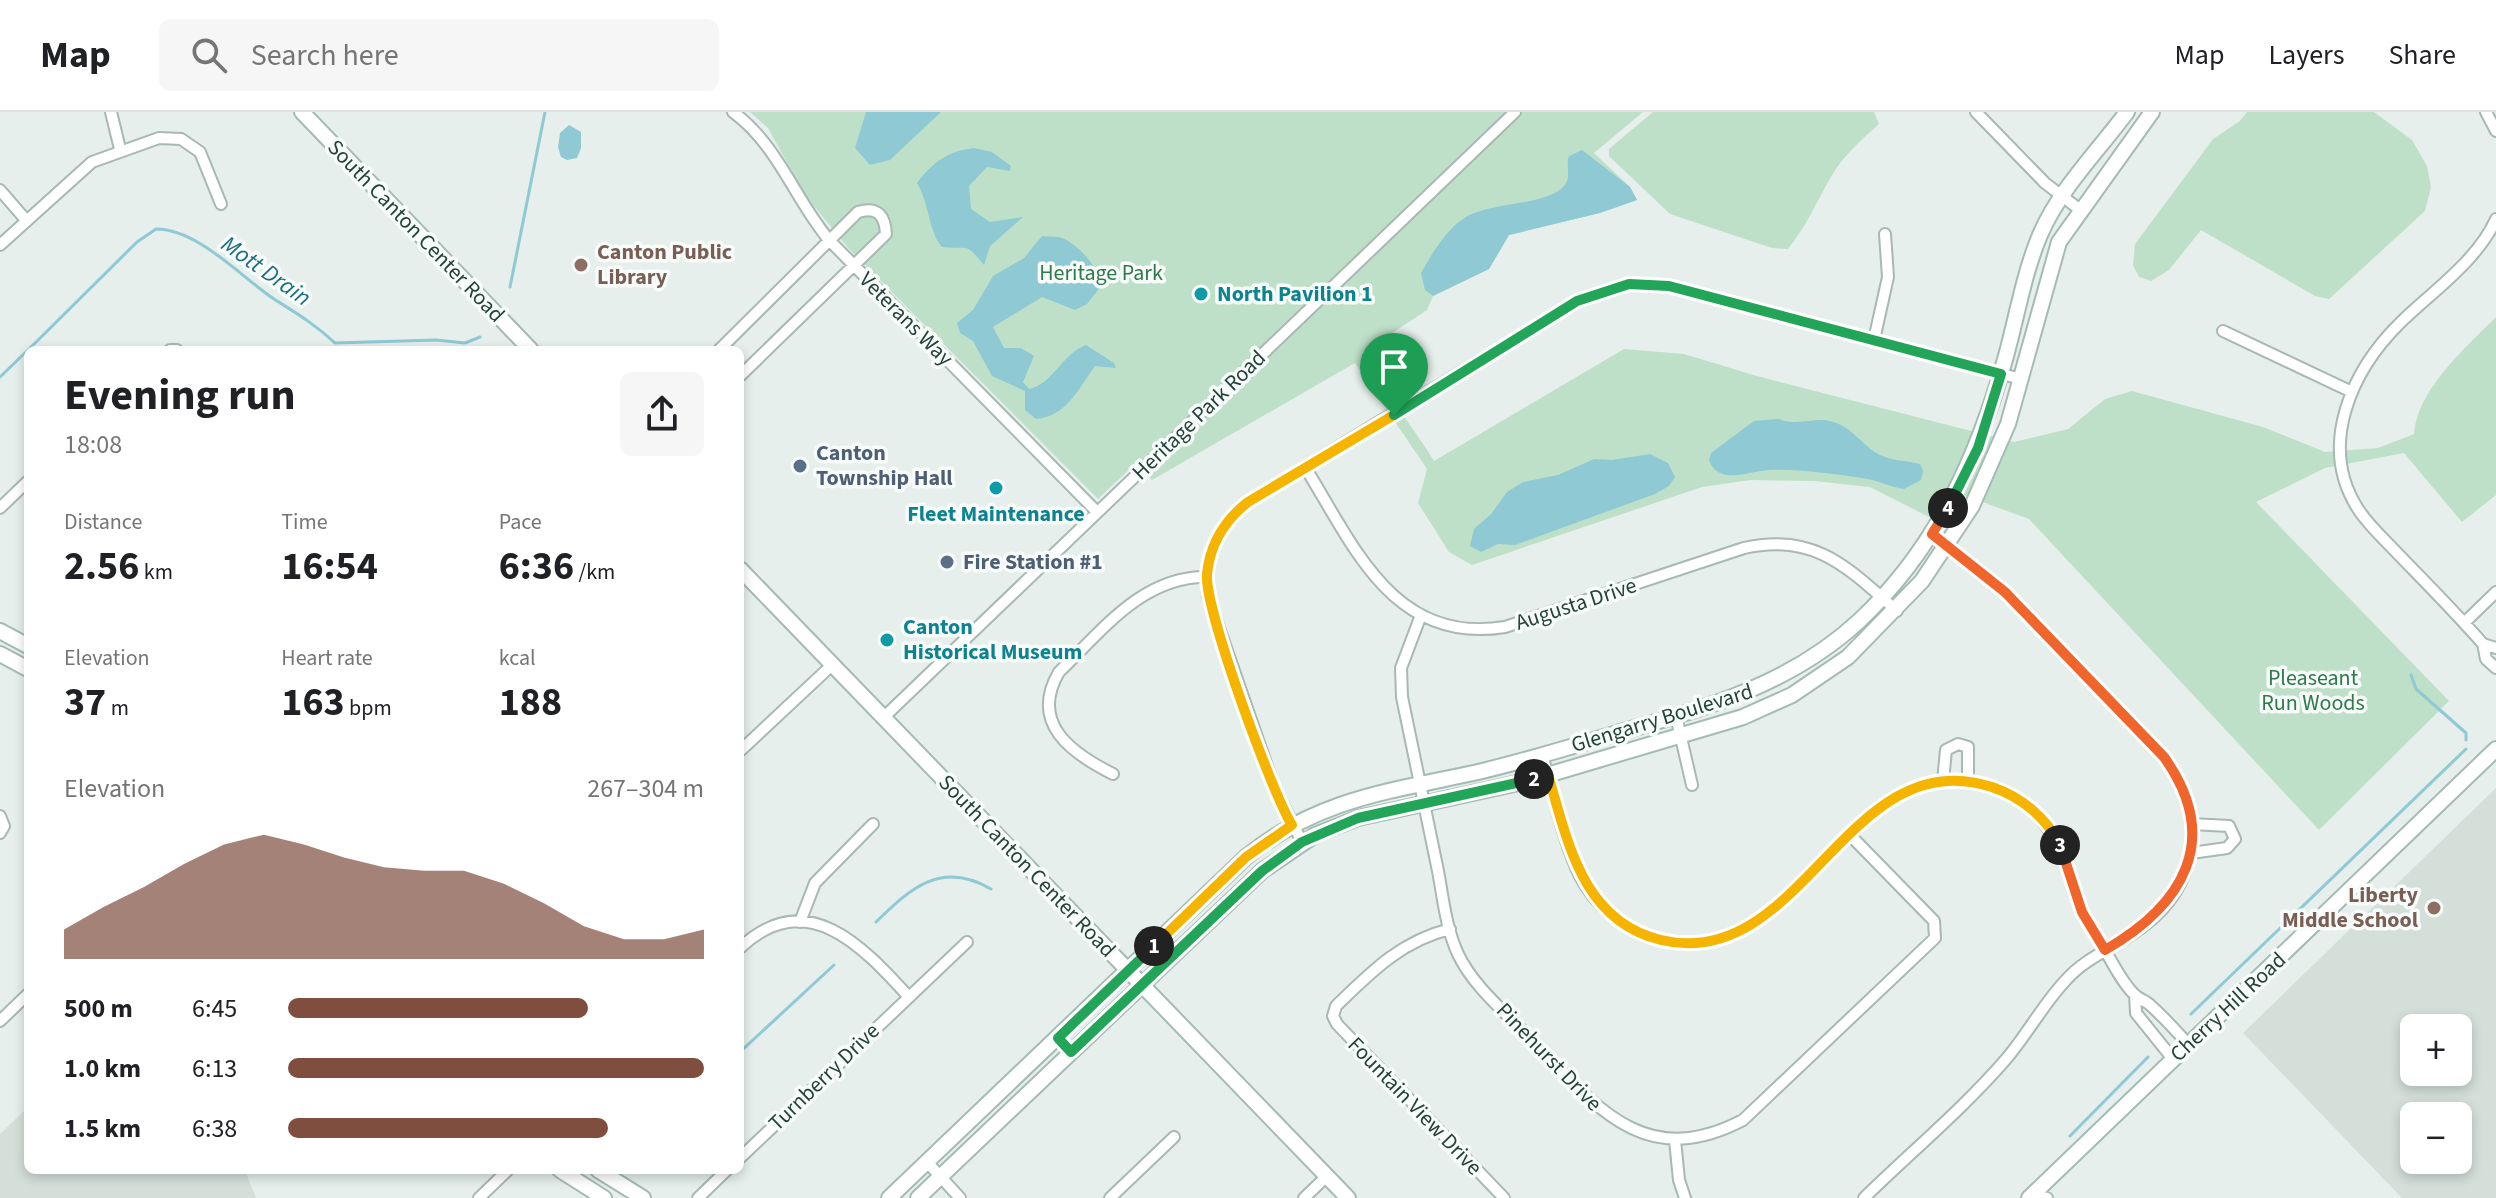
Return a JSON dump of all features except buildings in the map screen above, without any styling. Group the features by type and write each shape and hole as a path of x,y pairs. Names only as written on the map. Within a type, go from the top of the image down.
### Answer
{"street":[{"path":"111,112 120,149"},
{"name":"South Canton Center Road","path":"302,112 527,346"},
{"name":"Veterans Way","path":"733,112 749,124 774,152 804,211 829,240 1097,512"},
{"name":"Heritage Park Road","path":"883,718 1515,112"},
{"path":"1976,112 2024,163 2079,209"},
{"name":"Glengarry Boulevard","path":"889,1198 1230,872 1262,844 1292,825 1346,801 1542,755 1739,696 1783,676 1835,642 1882,598 1932,534 1978,448 2036,246 2063,197 2127,112"},
{"name":"Glengarry Boulevard","path":"918,1198 1245,887 1302,842 1358,818 1548,775 1743,717 1792,695 1848,657 1897,611 1948,545 1996,457 2055,253 2079,209 2152,112"},
{"path":"2486,112 2496,131"},
{"path":"0,245 82,169 120,149 159,138 186,141 205,159 221,204"},
{"path":"0,190 26,220"},
{"path":"723,346 858,212 869,208 878,211 886,222 886,234 744,372"},
{"path":"2496,219 2476,249 2380,347 2352,392 2343,416 2339,445 2342,474 2351,498 2363,517 2483,644 2496,648"},
{"path":"1874,340 1888,277 1885,234"},
{"path":"1302,842 1275,789 1212,612 1207,577 1214,544 1231,517 1248,502 1577,301 1613,287 1640,283 1669,286 2021,379"},
{"path":"2223,331 2352,392"},
{"name":"Augusta Drive","path":"1305,467 1374,578 1396,600 1421,615 1461,628 1505,627 1744,548 1772,544 1801,546 1828,555 1897,611"},
{"path":"0,508 24,485"},
{"path":"1864,1198 1993,1073 2066,980 2105,950 2141,928 2163,907 2191,853 2192,824 2182,788 2164,757 2005,592 1932,534"},
{"name":"South Canton Center Road","path":"744,573 1348,1198"},
{"path":"1113,774 1081,757 1056,732 1049,708 1053,682 1059,672 1146,592 1177,580 1207,577"},
{"path":"2464,623 2496,592"},
{"name":"Pinehurst Drive","path":"1421,615 1406,648 1401,679 1424,804 1458,954 1474,979 1598,1109 1635,1132 1675,1140 1714,1134 1751,1115 1935,938 1934,921 1850,835"},
{"path":"0,631 24,644"},
{"path":"2483,644 2486,659 2496,668"},
{"path":"0,654 24,663"},
{"path":"744,747 832,665"},
{"path":"1783,676 1792,695"},
{"path":"1676,716 1692,785"},
{"path":"1943,781 1946,750 1958,744 1968,747 1968,782"},
{"name":"Cherry Hill Road","path":"2036,1197 2188,1044 2496,749"},
{"path":"1542,755 1575,863 1590,892 1625,925 1666,941 1710,941 1748,928 1769,913 1850,835 1895,797 1943,781 1968,782 2012,796 2048,825 2064,853 2082,912 2135,995 2149,1003 2188,1044"},
{"path":"0,816 4,826 0,833"},
{"path":"800,922 815,883 873,824"},
{"path":"2191,853 2227,848 2235,839 2229,826 2192,824"},
{"path":"1230,872 1245,887"},
{"path":"744,945 770,928 800,922 842,933 863,949 908,996"},
{"name":"Fountain View Drive","path":"1450,929 1416,940 1386,958 1336,1006 1333,1016 1337,1024 1504,1198"},
{"name":"Turnberry Drive","path":"744,1154 967,942"},
{"path":"2135,995 2136,1013 2173,1059"},
{"path":"0,1021 24,998"},
{"path":"1058,1038 1071,1052"},
{"path":"963,1127 977,1142"},
{"path":"1110,1198 1174,1137"},
{"path":"1675,1140 1679,1180 1685,1198"},
{"path":"927,1162 960,1198"},
{"path":"479,1198 504,1174"},
{"path":"566,1174 604,1198"},
{"path":"604,1174 643,1198"},
{"path":"698,1198 723,1174"},
{"path":"1304,1198 1327,1176"}],"shaded area":[{"name":"Liberty Middle School","path":"2496,788 2496,1198 2402,1198 2243,1033"},
{"path":"24,1111 24,1174 247,1174 256,1198 0,1198 0,1134"}],"green space":[{"path":"750,112 1643,112 1594,153 1630,187 1637,200 1600,213 1509,235 1489,269 1433,296 1427,310 1362,353 1434,461 1624,349 1684,354 1757,376 2014,442 2068,429 2105,399 2132,391 2263,427 2325,452 2378,448 2414,434 2417,418 2433,386 2457,356 2496,317 2496,495 2462,522 2404,453 2325,468 2256,502 2449,701 2319,830 2029,519 1947,489 1931,518 1870,487 1814,481 1751,480 1702,487 1472,565 1449,552 1418,503 1427,469 1355,363 1152,480 1136,463 1098,499 849,249 805,195 768,128"},
{"path":"1653,112 1874,112 1879,124 1841,162 1788,249 1772,248 1670,214 1609,156 1609,149"},
{"path":"2247,112 2374,112 2412,140 2427,166 2431,187 2425,211 2329,299 2315,296 2201,230 2169,270 2151,281 2139,277 2133,265 2135,244 2213,139 2240,121"}],"water":[{"path":"866,112 941,112 890,160 870,165 855,148"},
{"path":"569,125 581,132 581,148 577,158 567,160 561,157 558,147 560,133"},
{"path":"974,148 992,152 1011,166 1010,171 987,167 969,186 971,209 990,222 1023,217 990,246 984,265 966,248 942,247 937,241 917,183 942,159"},
{"path":"1582,150 1630,187 1637,200 1600,213 1509,235 1489,269 1433,296 1425,290 1421,273 1439,243 1457,224 1474,213 1555,193 1566,183 1569,156"},
{"path":"1042,236 1060,237 1075,246 1093,265 1102,285 1087,304 1075,310 1042,297 993,327 1004,348 1021,348 1034,356 1023,382 1029,389 1037,386 1086,345 1114,363 1116,368 1095,366 1064,407 1036,419 1025,410 1025,391 992,376 973,341 960,333 957,323 973,310 993,276 1024,258"},
{"path":"1778,419 1793,422 1826,420 1840,424 1878,454 1920,464 1923,471 1921,480 1904,489 1868,479 1816,472 1769,470 1727,475 1713,468 1709,460 1711,453 1754,421"},
{"path":"1650,454 1668,463 1675,477 1669,486 1655,494 1515,545 1498,544 1481,552 1470,546 1474,529 1491,514 1507,492 1523,482 1558,475 1594,459 1612,460"}],"waterway":[{"name":"Mott Drain","path":"510,287 545,112"},
{"name":"Mott Drain","path":"32,346 137,242 156,229 172,231 203,245 335,343 436,340 465,343 480,337"},
{"name":"Mott Drain","path":"0,377 24,354"},
{"path":"2411,675 2416,689 2466,733 2466,740"},
{"path":"2191,1014 2466,749"},
{"path":"876,922 902,898 928,882 957,877 991,889"},
{"path":"744,1048 834,965"},
{"path":"2070,1136 2148,1057"}],"place":[{"name":"Canton Public Library","path":"581,265"},
{"name":"North Pavilion 1","path":"1201,294"},
{"name":"Canton Township Hall","path":"800,466"},
{"name":"Fleet Maintenance","path":"996,488"},
{"name":"Fire Station #1","path":"947,562"},
{"name":"Canton Historical Museum","path":"887,640"},
{"name":"Liberty Middle School","path":"2434,908"}],"route":[{"path":"1640,283 1669,286 2001,374 1978,448 1932,534 1977,566 2005,592 2164,757 2182,788 2194,836 2187,865 2173,894 2153,918 2105,950 2082,912 2064,853 2048,825 2021,801 2002,791 1968,782 1943,781 1918,786 1877,809 1769,913 1748,928 1710,941 1666,941 1634,931 1604,909 1590,892 1575,863 1548,775 1358,818 1302,842 1262,871 1071,1052 1058,1038 1246,857 1292,825 1275,789 1208,596 1209,560 1221,530 1248,502 1394,415 1577,301 1613,287 1640,283"}],"park label":[{"name":"Heritage Park","path":"1101,273"},
{"name":"Pleaseant Run Woods","path":"2313,690"}]}
